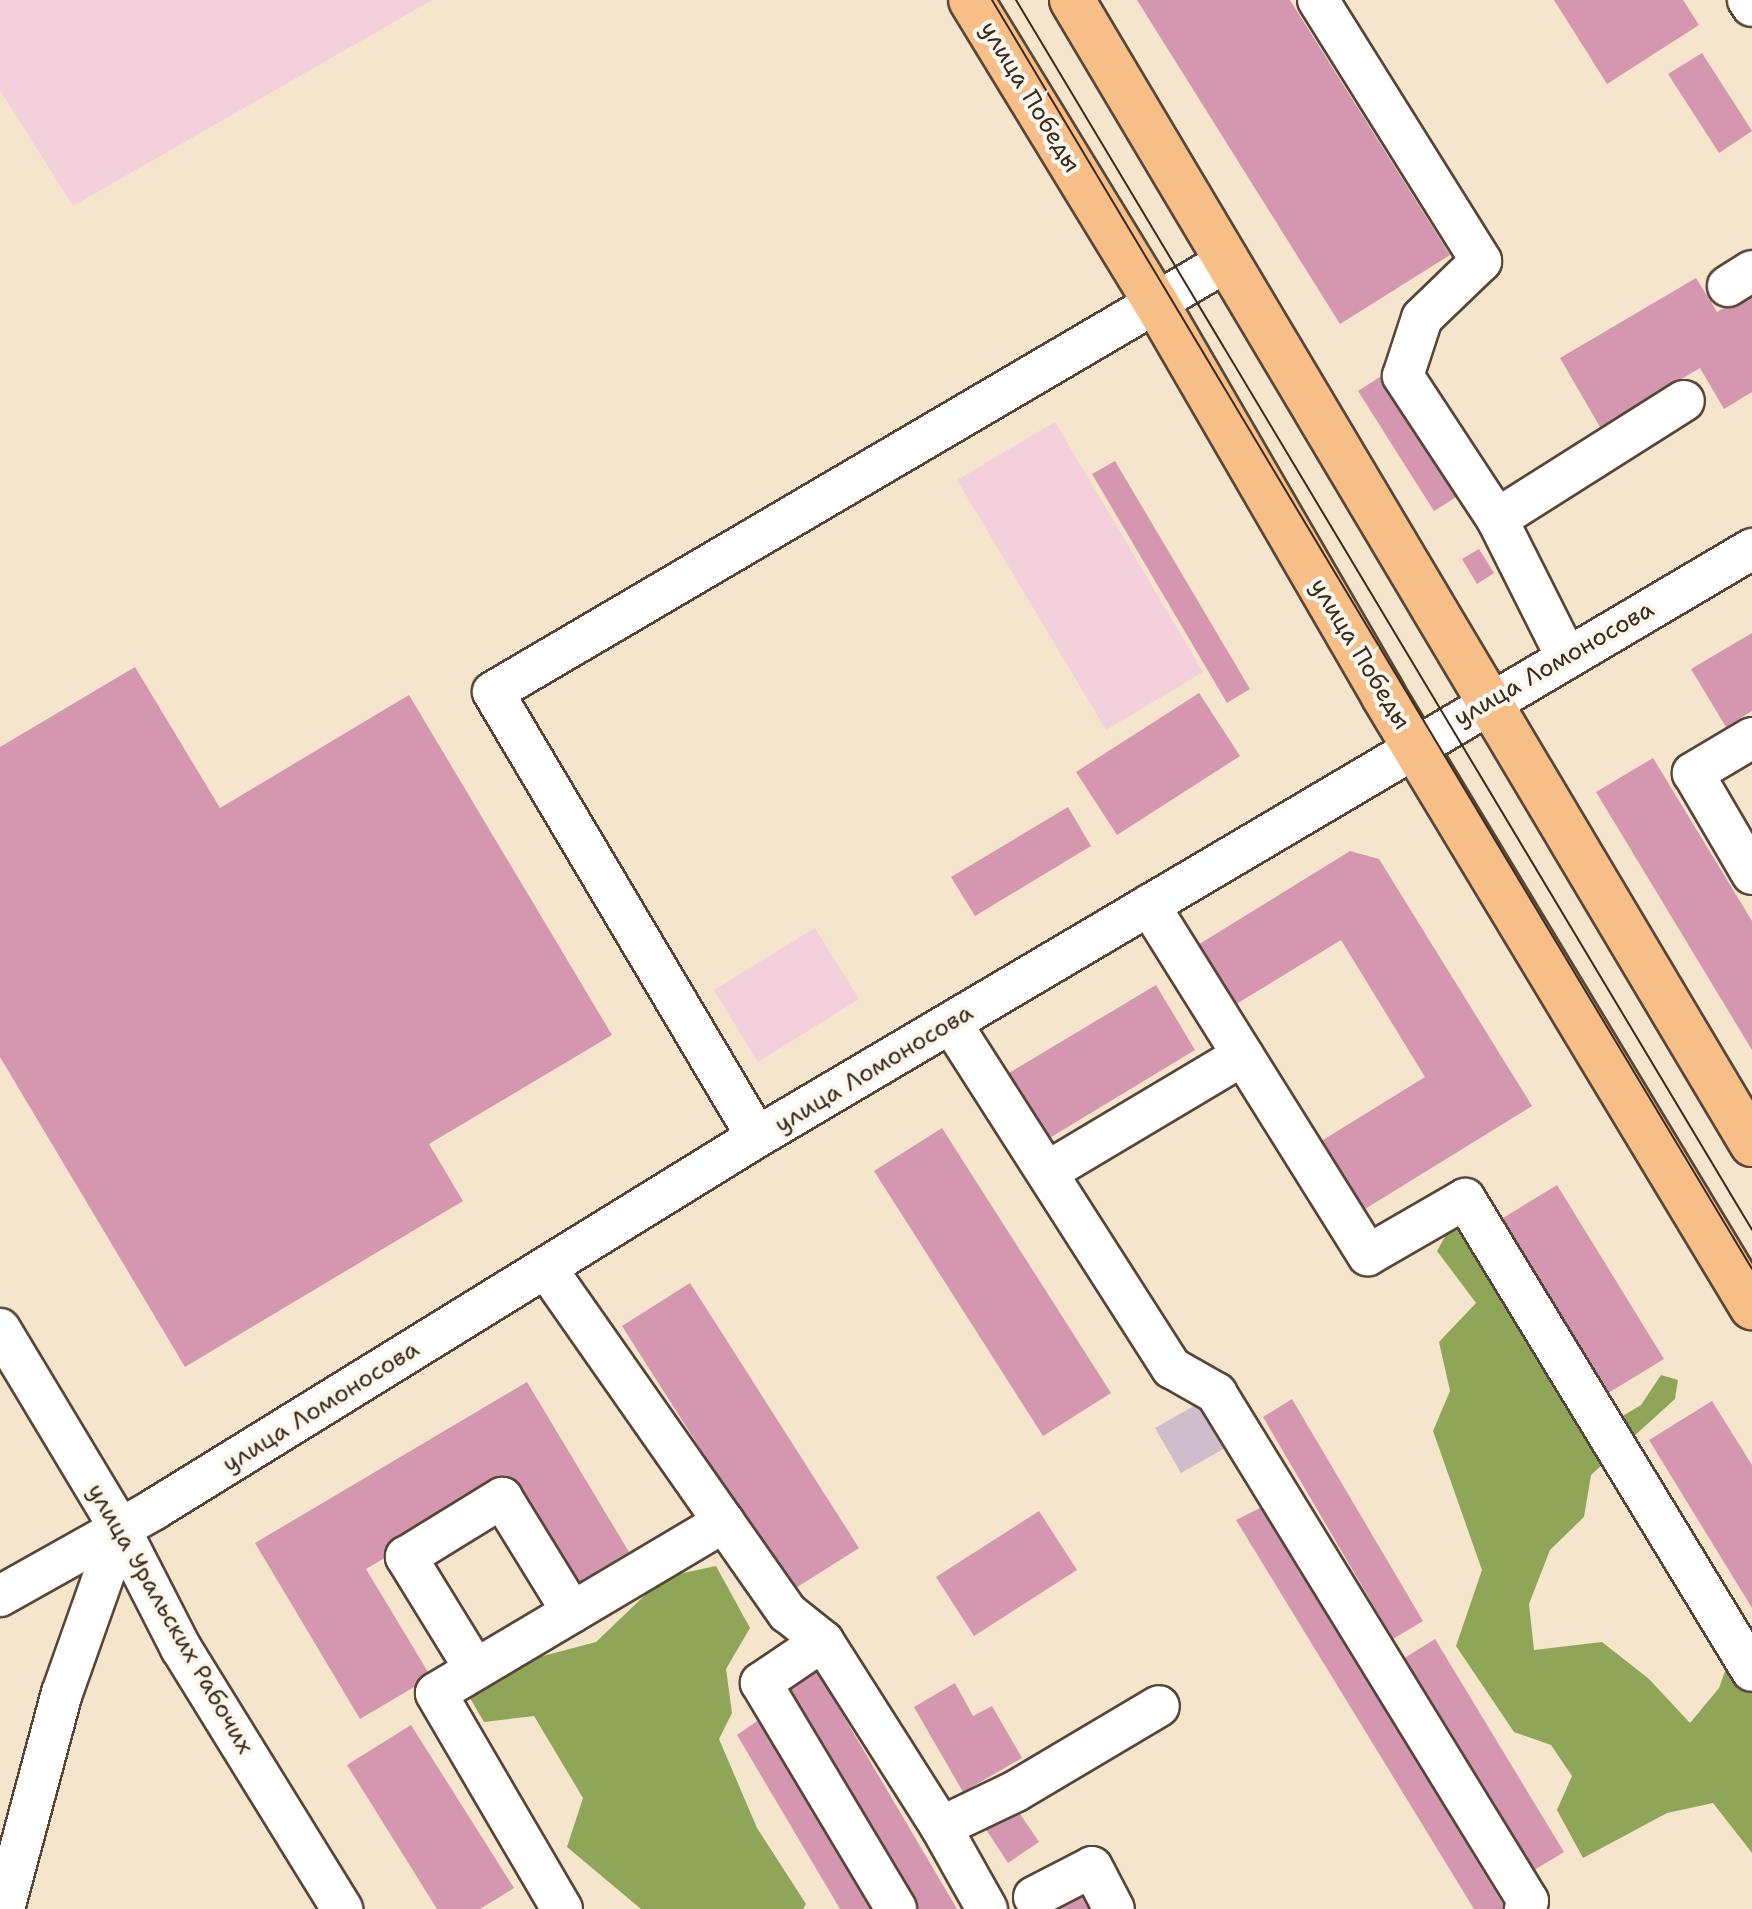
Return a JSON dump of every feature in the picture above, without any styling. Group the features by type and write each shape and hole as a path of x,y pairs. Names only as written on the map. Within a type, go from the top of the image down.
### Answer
{"main road":[{"name":"улица Победы","path":"971,0 1155,301 1415,746 1752,1307"},
{"path":"1072,0 1752,1144"}],"street":[{"path":"1318,0 1481,261 1422,318 1403,376 1497,519 1566,656"},
{"path":"1748,0 1752,6"},
{"path":"757,1137 493,692 1227,261"},
{"path":"1497,519 1684,401"},
{"name":"улица Ломоносова","path":"0,1596 120,1529 757,1137 1566,656 1752,549"},
{"path":"1752,738 1693,773 1752,874"},
{"path":"1149,905 1368,1255 1465,1199 1752,1671"},
{"path":"951,1023 1172,1368 1216,1393 1528,1901 1525,1909"},
{"path":"1047,1172 1243,1055"},
{"path":"546,1268 788,1613 823,1641 941,1827 987,1909"},
{"name":"улица Уральских Рабочих","path":"0,1329 120,1529 181,1648 342,1909"},
{"path":"475,1669 406,1557 502,1498 572,1612"},
{"path":"562,1909 436,1693 724,1522"},
{"path":"4,1909 62,1693 120,1529"},
{"path":"823,1641 761,1683 896,1909"},
{"path":"941,1827 1016,1791 1159,1706"},
{"path":"1034,1897 1092,1867 1114,1909"}],"shaded area":[{"path":"0,0 432,0 73,206 0,90"},
{"path":"1055,422 1203,672 1106,730 957,480"},
{"path":"815,928 859,999 758,1062 714,990"},
{"path":"1201,1402 1227,1447 1181,1473 1155,1428"}],"green space":[{"path":"1452,1224 1474,1232 1604,1427 1641,1405 1661,1375 1678,1380 1675,1399 1591,1475 1584,1517 1550,1550 1529,1604 1534,1650 1602,1642 1649,1679 1690,1723 1719,1688 1736,1640 1752,1631 1752,1853 1713,1803 1667,1813 1583,1858 1557,1810 1572,1776 1551,1745 1514,1732 1456,1646 1482,1570 1433,1431 1450,1391 1439,1342 1476,1303 1437,1251"},
{"path":"716,1566 750,1628 726,1669 732,1713 719,1739 757,1828 806,1904 803,1909 641,1909 567,1847 583,1798 534,1716 484,1722 467,1693 520,1662 596,1642 664,1577"}],"building":[{"path":"1137,0 1290,0 1450,255 1340,324"},
{"path":"1554,0 1683,0 1699,25 1607,84"},
{"path":"1702,53 1752,131 1719,153 1668,74"},
{"path":"1696,278 1717,312 1752,292 1752,392 1724,409 1700,368 1600,427 1560,358"},
{"path":"1383,375 1458,496 1434,511 1358,391"},
{"path":"1115,461 1250,689 1227,703 1092,474"},
{"path":"1479,549 1494,573 1477,584 1462,559"},
{"path":"1752,633 1752,711 1726,727 1691,669"},
{"path":"135,667 220,808 409,695 612,1035 429,1144 463,1201 185,1367 0,1057 0,747"},
{"path":"1199,693 1240,756 1117,835 1076,772"},
{"path":"1653,758 1752,921 1752,1050 1596,792"},
{"path":"1068,807 1091,846 975,916 951,877"},
{"path":"1350,851 1379,859 1532,1106 1352,1217 1310,1148 1425,1077 1341,940 1225,1011 1188,951"},
{"path":"1156,985 1195,1050 1038,1145 999,1079"},
{"path":"942,1128 1111,1393 1043,1436 874,1171"},
{"path":"1557,1185 1664,1359 1600,1398 1493,1224"},
{"path":"690,1283 859,1548 791,1591 622,1326"},
{"path":"527,1382 629,1552 563,1592 501,1489 366,1569 431,1677 360,1719 255,1543"},
{"path":"1292,1399 1423,1621 1393,1639 1263,1417"},
{"path":"1712,1401 1752,1465 1752,1608 1649,1440"},
{"path":"1262,1507 1506,1909 1474,1909 1236,1520"},
{"path":"1039,1511 1077,1570 974,1636 936,1577"},
{"path":"1435,1639 1564,1852 1531,1872 1403,1659"},
{"path":"817,1671 957,1909 915,1909 783,1689"},
{"path":"955,1683 973,1716 992,1706 1022,1758 963,1792 914,1707"},
{"path":"763,1717 876,1909 840,1909 737,1735"},
{"path":"411,1725 514,1888 480,1909 437,1909 347,1765"},
{"path":"1016,1808 1039,1842 1008,1863 985,1828"},
{"path":"1086,1895 1095,1909 1061,1909"}],"tram line":[{"path":"992,0 1752,1269"},
{"path":"1016,0 1752,1230"}]}
